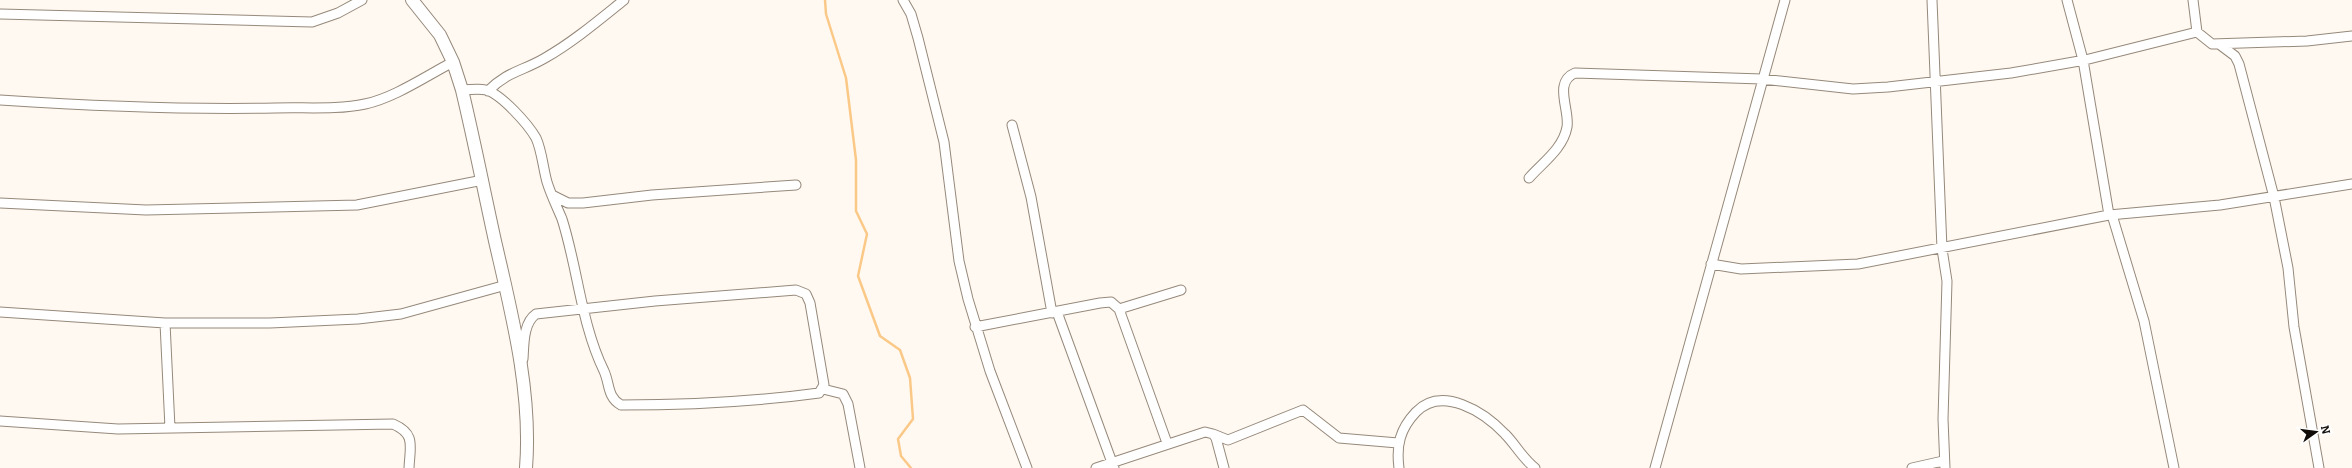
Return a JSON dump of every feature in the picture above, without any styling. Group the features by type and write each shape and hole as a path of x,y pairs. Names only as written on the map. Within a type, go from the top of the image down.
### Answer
{"street":[{"path":"0,14 312,22 338,13 362,0"},
{"path":"412,0 440,35 462,90 506,285 523,377"},
{"path":"488,91 506,75 545,58 565,45 624,0"},
{"path":"903,0 911,14 918,38 944,142 959,261 975,327 1026,468"},
{"path":"1655,468 1785,0"},
{"path":"1912,468 1944,464 1947,294 1946,269 1942,249 1932,0"},
{"path":"2067,0 2083,60 2111,215 2144,321 2174,468"},
{"path":"2193,0 2197,32 2212,44 2306,41 2352,36"},
{"path":"1528,178 1554,152 1564,137 1567,124 1564,87 1568,77 1572,74 1585,73 1607,75 1762,79 1853,89 1935,83 2083,60 2197,32"},
{"path":"2219,44 2235,56 2239,64 2274,197 2288,268 2294,327 2319,468"},
{"path":"0,100 100,107 203,110 365,104 384,98 452,62"},
{"path":"462,90 488,91 502,100 533,134 552,195 562,219 583,308 612,399 621,405 736,402 819,393 823,388 810,303 806,294 801,291 583,308 547,312 531,317 524,340 523,377 528,445 526,468"},
{"path":"1012,125 1031,197 1054,312 1081,372 1113,465"},
{"path":"0,203 146,210 357,205 483,180"},
{"path":"1711,264 1741,269 1858,264 1942,249 1998,235 2111,215 2192,209 2352,184"},
{"path":"552,195 568,202 582,203 652,195 796,185"},
{"path":"0,312 165,323 270,323 358,319 401,314 506,285"},
{"path":"1119,309 1181,290"},
{"path":"975,327 1111,302 1119,309 1167,443"},
{"path":"165,323 170,428"},
{"path":"823,388 844,394 848,404 860,468"},
{"path":"1399,468 1398,443 1409,420 1420,408 1432,403 1453,401 1491,422 1505,434 1528,463 1535,468"},
{"path":"1096,468 1113,465 1167,443 1205,432 1228,440 1303,410 1340,438 1398,443"},
{"path":"0,421 118,429 393,424 404,429 409,435 408,468"},
{"path":"1213,434 1224,468"}],"waterway":[{"path":"825,0 826,14 846,78 856,160 856,211 867,234 858,276 880,336 900,350 910,378 913,419 898,439 901,456 911,468"}]}
